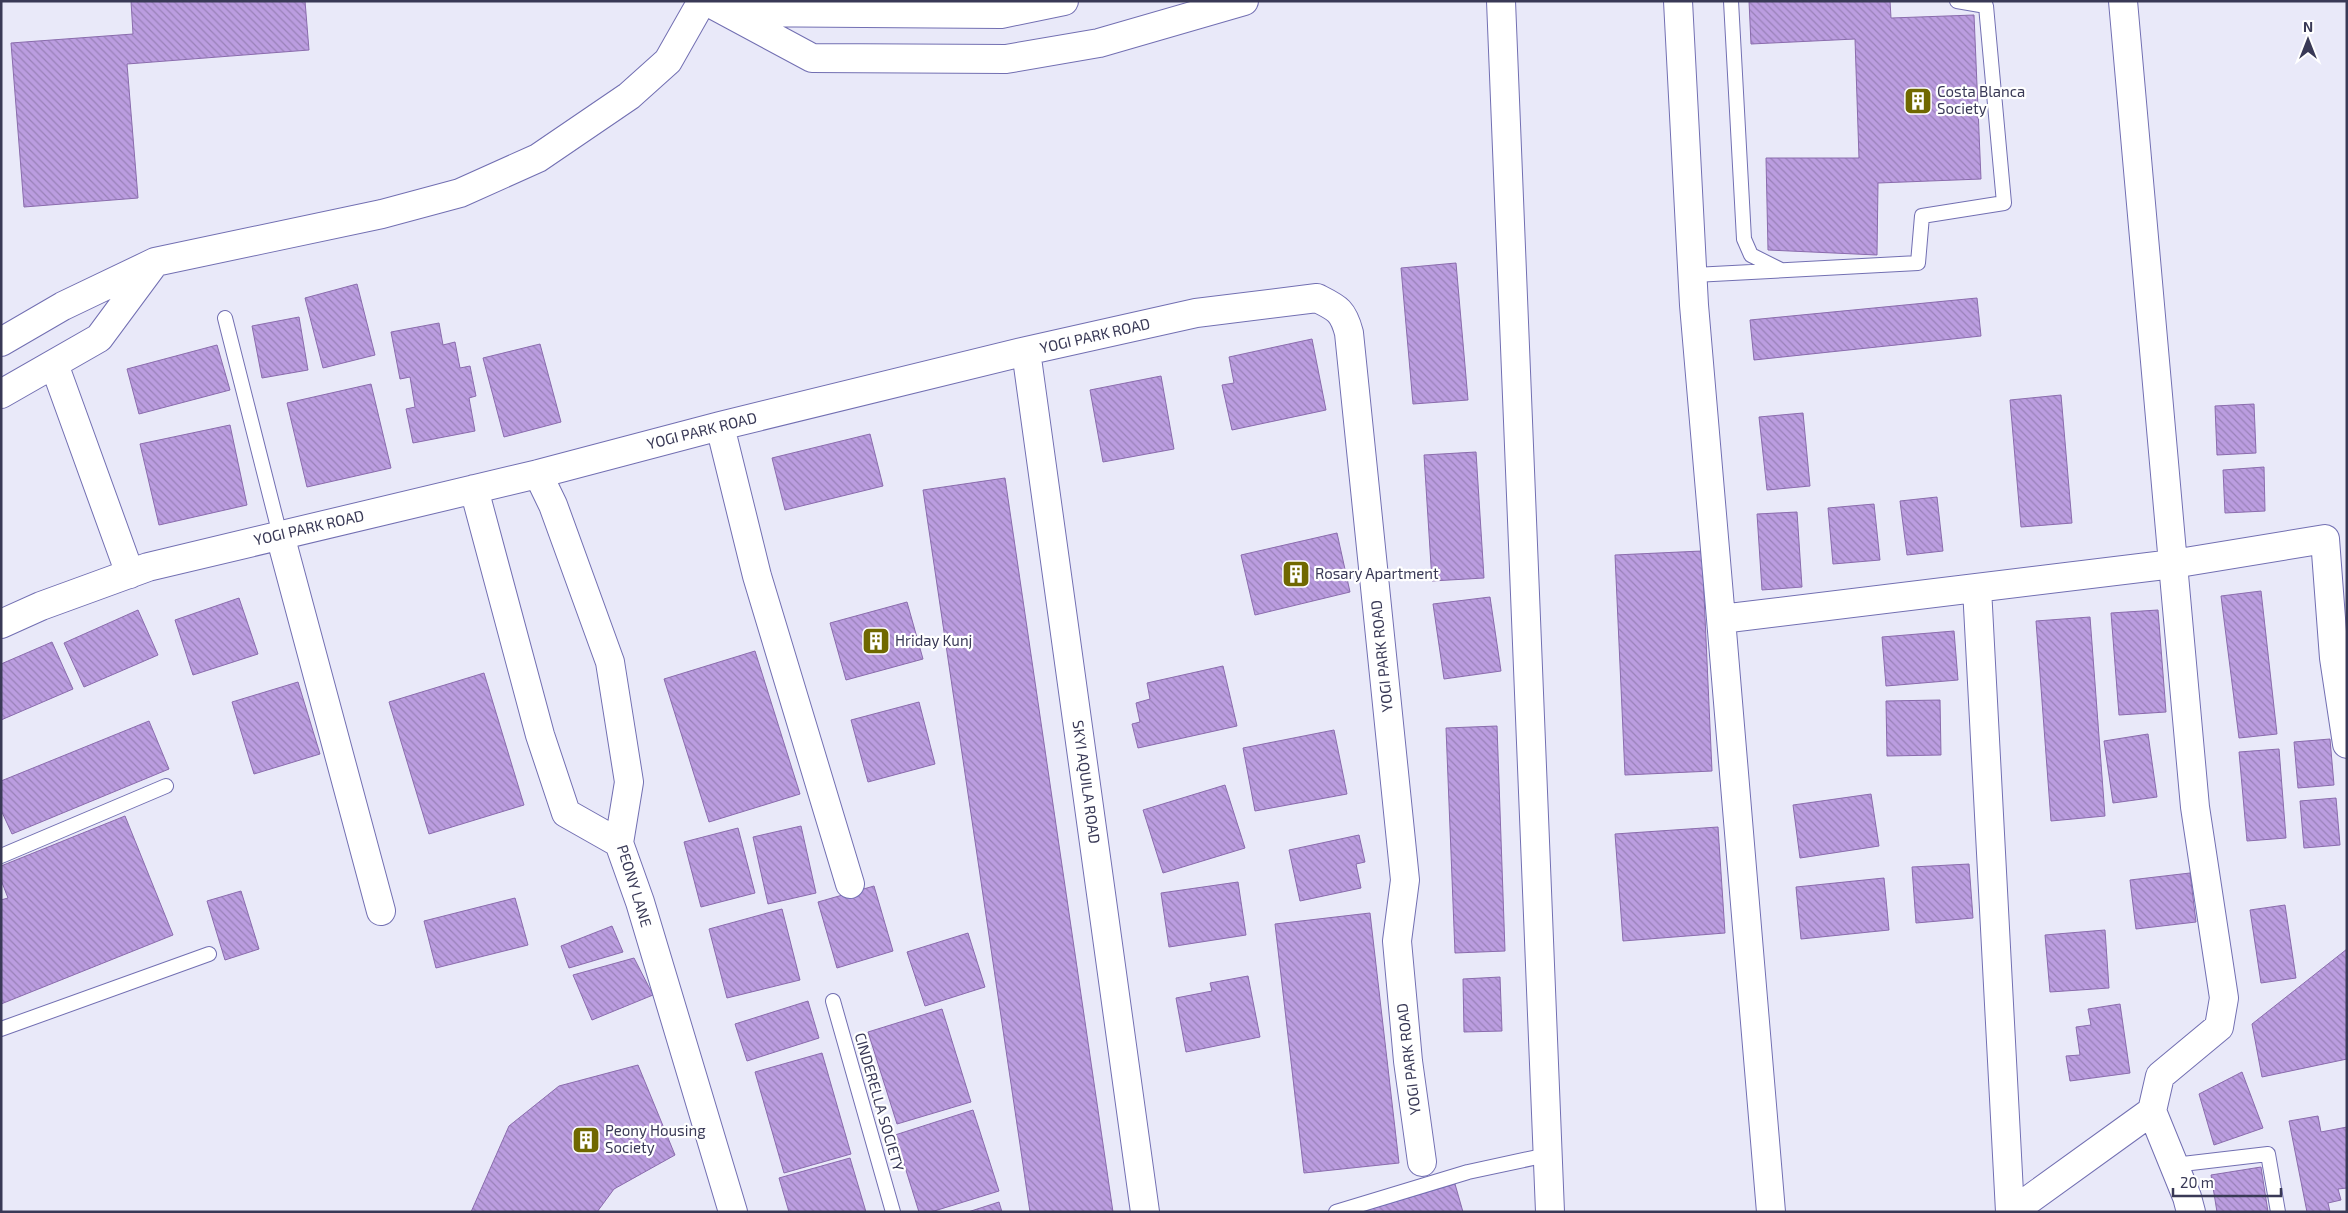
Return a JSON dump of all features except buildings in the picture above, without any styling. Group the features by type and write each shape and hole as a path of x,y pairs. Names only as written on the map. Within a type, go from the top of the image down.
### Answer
{"street":[{"path":"1,342 63,306 155,262 382,214 460,193 538,158 629,96 668,61 702,1"},
{"path":"717,7 1001,14 1064,1"},
{"path":"717,7 812,58 1006,59 1099,43 1244,1"},
{"path":"1501,1 1550,1212"},
{"path":"1678,1 1694,276 1694,305 1771,1212"},
{"path":"2123,1 2195,807 2224,998 2219,1027 2160,1076 2152,1111 2191,1212"},
{"path":"1,394 100,338 155,262"},
{"name":"YOGI PARK ROAD","path":"1,624 41,606 148,567 538,474 720,426 1026,351 1196,313 1317,298 1332,306 1344,316 1349,333 1405,880 1396,940 1408,1060 1424,1174"},
{"name":"SKYI AQUILA ROAD","path":"1026,351 1145,1212"},
{"path":"54,364 130,574"},
{"path":"720,426 757,576 850,884"},
{"name":"PEONY LANE","path":"538,474 553,505 610,662 629,782 619,843 640,902 733,1212"},
{"path":"474,489 540,735 566,813 619,843"},
{"path":"280,535 381,911"},
{"path":"1720,619 2173,564 2336,538 2334,658 2347,744"},
{"path":"1977,588 2011,1212"},
{"path":"2011,1212 2152,1111"}],"lane":[{"path":"1731,1 1744,239 1751,255 1782,271"},
{"path":"1694,276 1918,263 1922,216 2004,203 1986,6 1957,1"},
{"path":"225,318 280,535"},
{"path":"1,856 166,786"},
{"path":"1,1029 209,954"},
{"name":"CINDERELLA SOCIETY","path":"833,1001 893,1212"},
{"path":"2174,1165 2268,1154 2278,1212"},
{"path":"1336,1212 1424,1174 1468,1172 1547,1156"}],"place":[{"name":"Costa Blanca Society","path":"1918,101"},
{"name":"Rosary Apartment","path":"1296,574"},
{"name":"Hriday Kunj","path":"876,641"},
{"name":"Peony Housing Society","path":"586,1140"}]}
